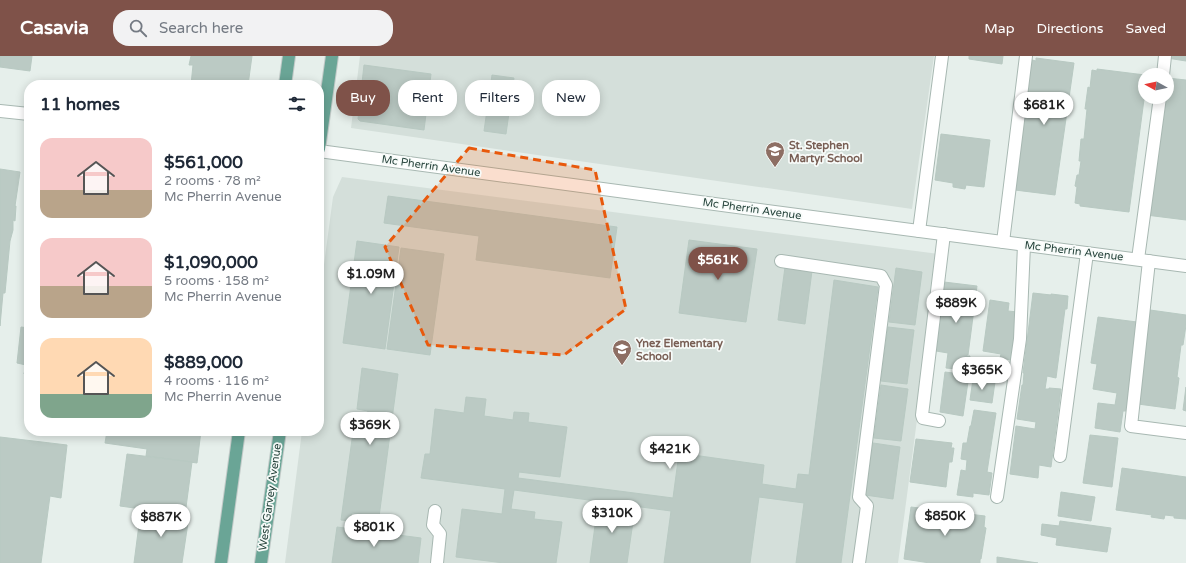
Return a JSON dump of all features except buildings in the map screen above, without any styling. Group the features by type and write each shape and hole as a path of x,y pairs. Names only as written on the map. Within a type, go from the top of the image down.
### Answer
{"main road":[{"path":"286,80 289,56"},
{"path":"324,114 332,56"},
{"path":"221,563 238,436"},
{"name":"West Garvey Avenue","path":"261,563 279,436"}],"street":[{"path":"919,231 942,56"},
{"path":"1003,242 1026,56"},
{"path":"1163,68 1165,56"},
{"path":"1159,104 1143,260 1131,426 1186,433"},
{"path":"0,111 24,113"},
{"name":"Mc Pherrin Avenue","path":"324,151 1186,266"},
{"path":"939,421 923,418 922,415 944,234"},
{"path":"997,497 1020,339 1024,245"},
{"path":"1060,456 1087,253"},
{"path":"781,261 881,276 886,285 860,497 867,506 859,563"},
{"path":"435,511 433,526 440,534 437,563"}],"highlighted area":[{"path":"469,148 595,170 626,309 564,355 428,345 385,247"}],"shaded area":[{"name":"St. Stephen Martyr School","path":"360,56 934,56 912,209 351,128 352,116 390,116 390,80 357,80"},
{"name":"Ynez Elementary School","path":"342,177 939,254 898,563 285,563 301,436 324,436 324,264 333,197"}],"place":[{"name":"St. Stephen Martyr School","path":"775,168"},
{"name":"Ynez Elementary School","path":"622,366"}]}
